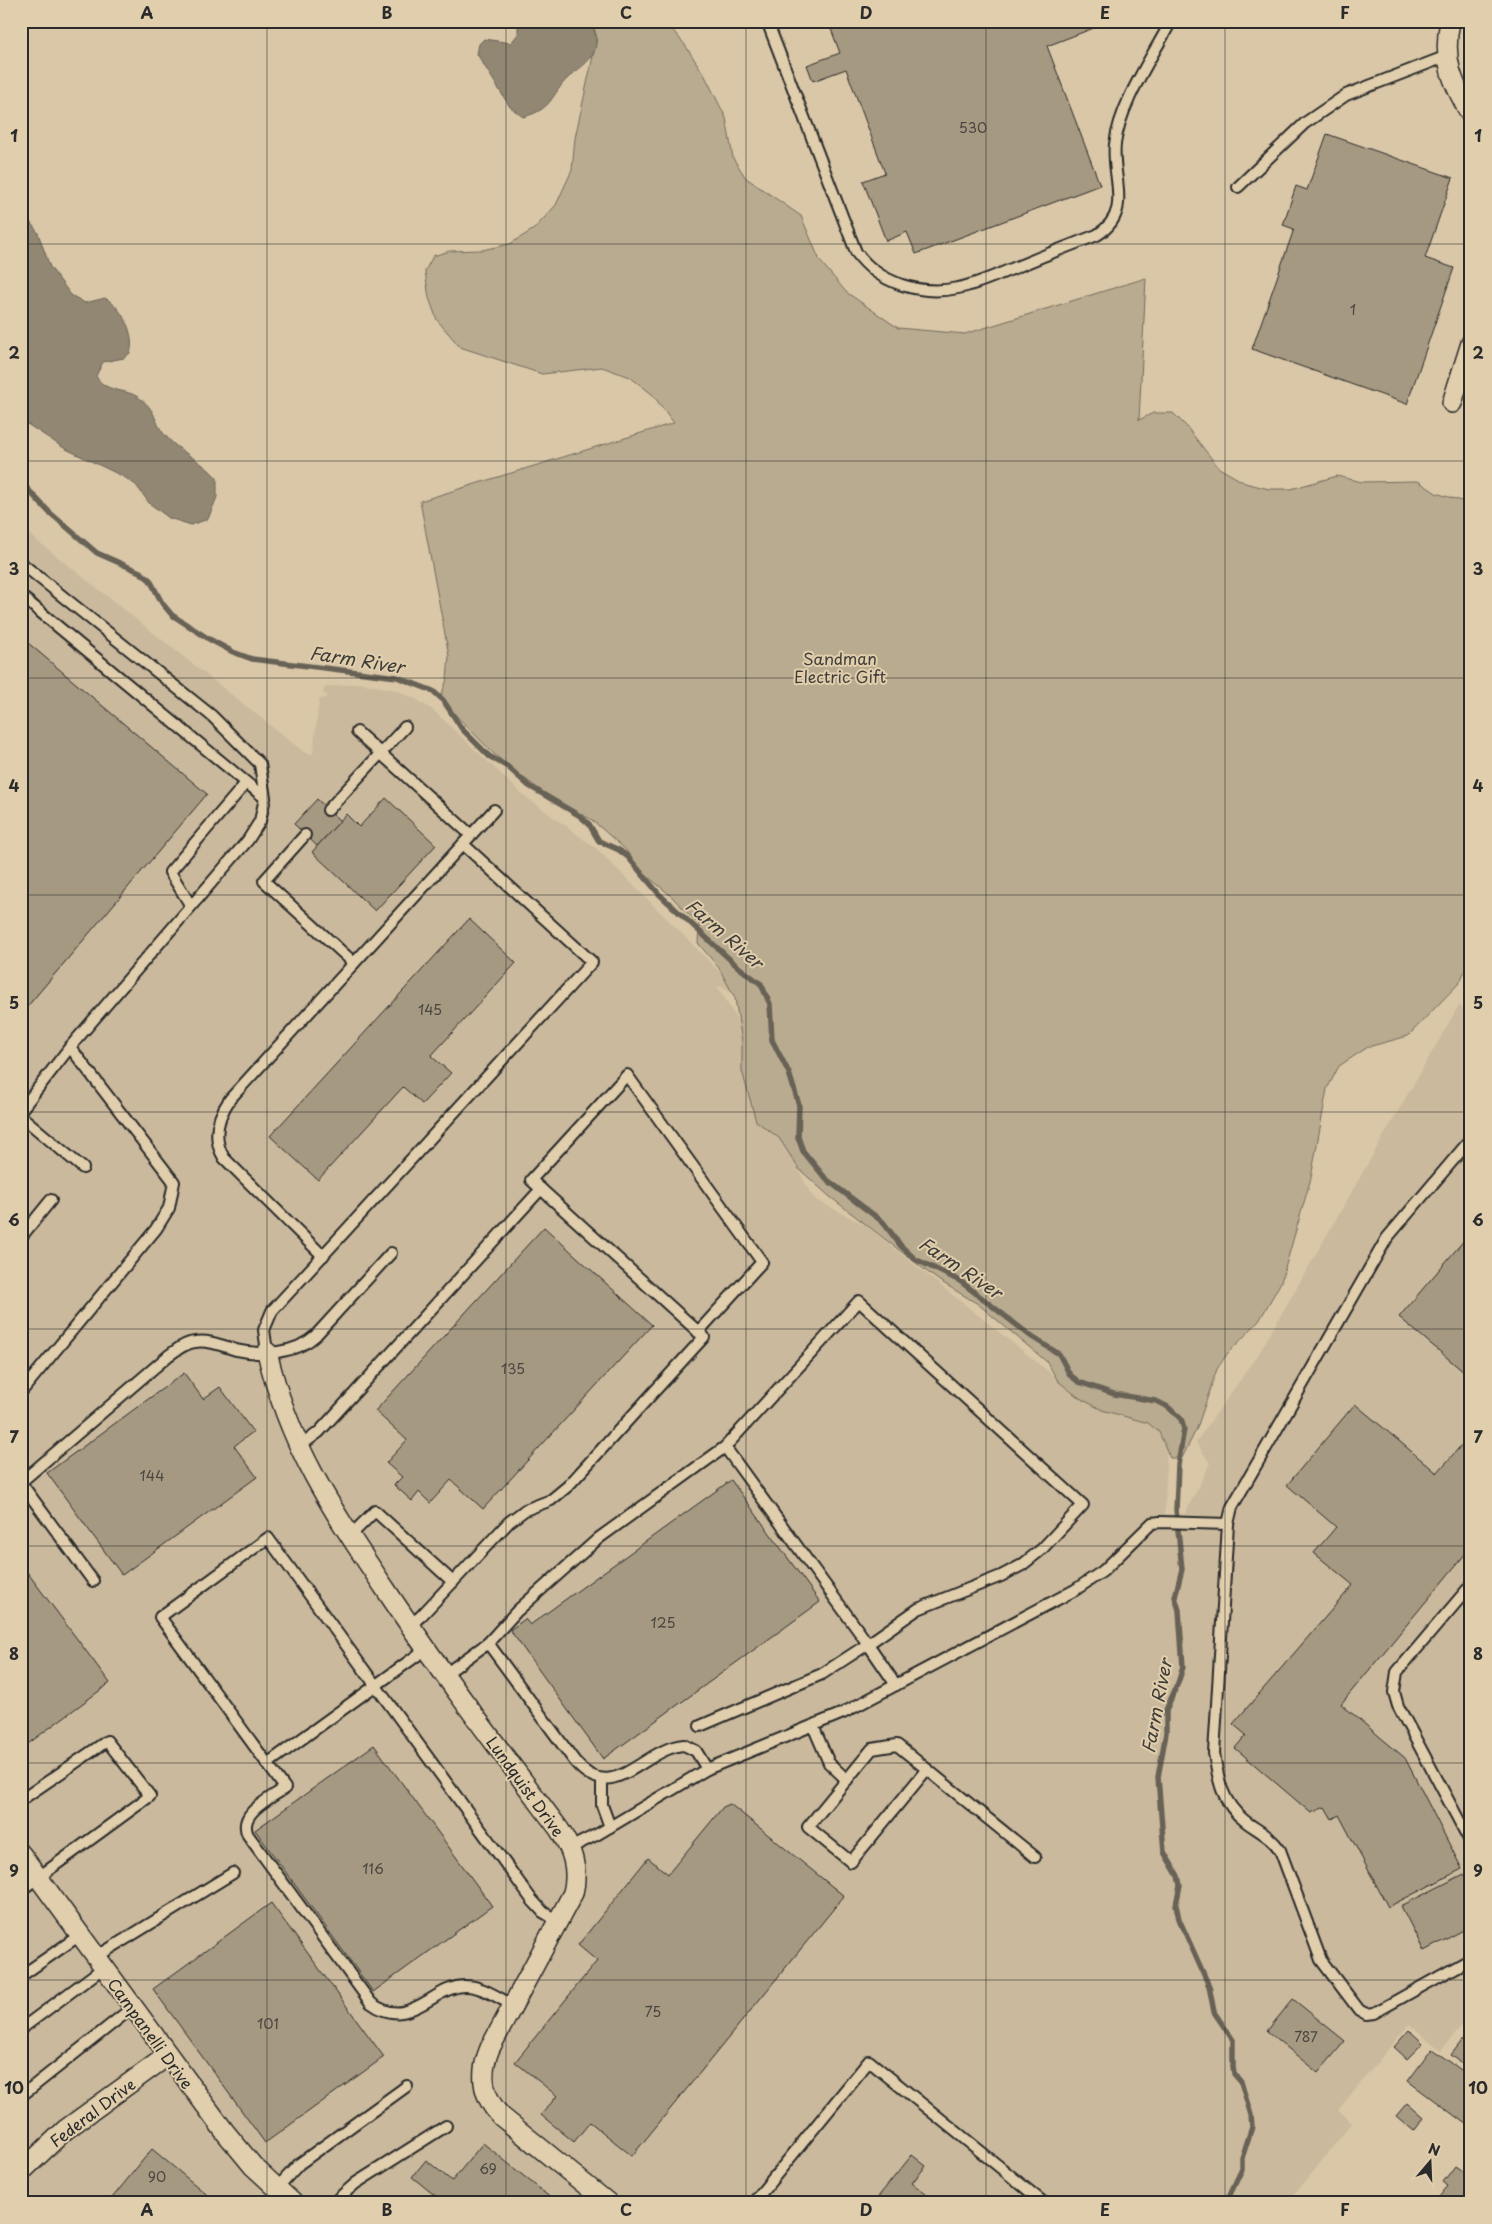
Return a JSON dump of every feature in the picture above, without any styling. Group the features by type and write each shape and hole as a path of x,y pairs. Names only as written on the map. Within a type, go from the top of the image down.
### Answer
{"street":[{"path":"1450,21 1447,56 1455,88 1471,115"},
{"path":"1452,403 1471,343"},
{"name":"Lundquist Drive","path":"266,1352 280,1402 299,1447 323,1495 444,1675 570,1848 575,1865 575,1884 558,1921 490,2048 483,2066 484,2086 490,2103 502,2118 608,2203"},
{"name":"Campanelli Drive","path":"21,1854 167,2056 241,2152 293,2203"},
{"name":"Federal Drive","path":"21,2172 65,2130 167,2056"}],"lane":[{"path":"767,21 856,252 867,266 884,278 906,286 943,290 970,286 1097,235 1110,224 1119,201 1114,153 1121,120 1170,21"},
{"path":"1238,187 1306,123 1346,95 1447,56"},
{"path":"21,564 212,716 260,764 265,798 260,821 248,840 70,1047 21,1110"},
{"path":"21,596 265,798"},
{"path":"328,810 405,727"},
{"path":"358,732 471,835"},
{"path":"192,906 170,872 246,784"},
{"path":"322,1256 230,1165 220,1151 217,1134 220,1116 230,1099 494,810"},
{"path":"305,835 264,881 354,963"},
{"path":"266,1352 264,1330 269,1317 322,1256 592,962 462,844"},
{"path":"21,1392 156,1229 169,1208 174,1182 70,1047"},
{"path":"410,1625 421,1616 516,1515 551,1500 568,1486 704,1337 698,1332 531,1180 627,1075 762,1262 698,1332"},
{"path":"21,1116 82,1168"},
{"path":"1471,1139 1387,1238 1235,1499 1228,1524 1214,1753 1218,1783 1228,1804 1245,1821 1274,1841 1280,1850 1321,1960 1362,2013 1374,2013 1471,1959"},
{"path":"299,1447 320,1432 541,1189"},
{"path":"21,1237 51,1200"},
{"path":"93,1581 21,1482 168,1356 186,1345 206,1342 245,1352 266,1352 295,1348 311,1340 391,1253"},
{"path":"444,1675 488,1643 517,1611 599,1538 725,1447 859,1301 1083,1505 1042,1549 1022,1565 1001,1576 918,1609 822,1674 700,1726"},
{"path":"725,1447 896,1684"},
{"path":"350,1536 375,1511 453,1582"},
{"path":"570,1848 610,1827 707,1769 813,1726 1086,1583 1110,1564 1149,1526 1160,1522 1228,1524"},
{"path":"512,2005 482,1990 466,1986 452,1990 417,2007 399,2012 382,2010 371,2003 245,1830 248,1816 285,1788 160,1617 268,1538 532,1900 543,1912 558,1921"},
{"path":"1471,1585 1401,1667 1394,1685 1398,1706 1471,1843"},
{"path":"488,1643 576,1763 588,1776 602,1780 615,1777 677,1746 684,1745 696,1751 707,1769"},
{"path":"267,1764 426,1649"},
{"path":"813,1726 829,1764 847,1780"},
{"path":"21,1800 107,1741 150,1796 39,1879 21,1890"},
{"path":"926,1769 851,1862 808,1827 872,1749 897,1745 1035,1857"},
{"path":"602,1780 602,1805 610,1827"},
{"path":"21,2029 100,1963 232,1873"},
{"path":"21,1976 80,1935"},
{"path":"21,2096 132,2008"},
{"path":"754,2203 869,2061 1044,2203"},
{"path":"276,2188 299,2164 407,2086"},
{"path":"333,2203 356,2183 446,2126"}],"shaded area":[{"path":"518,21 592,21 596,40 594,52 589,59 569,77 546,106 533,114 523,117 510,107 477,54 479,44 484,39 511,43 518,34"},
{"path":"21,209 38,233 50,267 71,295 85,303 105,298 122,315 131,338 130,353 124,358 103,362 96,376 104,385 133,394 149,406 164,434 217,478 217,497 208,519 191,525 169,518 149,503 136,485 124,477 64,448 21,420"},
{"path":"21,528 305,753 313,754 319,700 328,697 323,693 325,687 360,683 395,690 416,699 434,711 522,794 597,849 728,980 739,997 725,988 717,986 743,1029 788,1147 810,1193 816,1200 865,1225 1064,1384 1167,1430 1165,1514 1185,1514 1210,1463 1196,1442 1258,1355 1459,1005 1471,1015 1471,2015 1441,2050 1409,2024 1338,2110 1352,2123 1287,2203 21,2203"}],"green space":[{"name":"Sandman Electric Gift","path":"592,21 665,21 685,45 705,76 726,118 733,158 746,178 801,216 820,261 846,292 898,328 965,334 1146,278 1139,420 1153,413 1173,413 1186,426 1219,468 1245,483 1269,489 1291,489 1337,476 1362,482 1418,481 1436,493 1471,504 1471,956 1460,982 1408,1036 1368,1047 1339,1066 1327,1089 1311,1178 1281,1282 1259,1321 1227,1354 1217,1369 1197,1428 1182,1458 1170,1458 1159,1432 1148,1423 1102,1410 1078,1397 1058,1381 1047,1362 978,1304 938,1280 829,1196 799,1169 779,1138 756,1121 742,1071 742,1042 735,998 719,968 698,943 699,925 670,895 641,871 625,849 592,820 553,799 517,773 494,754 440,699 447,679 449,656 420,501 674,423 652,394 630,377 602,367 542,374 460,347 437,320 429,298 425,271 433,256 450,251 482,250 510,244 534,229 556,205 572,170 575,138 597,38"}],"building":[{"path":"828,21 1112,21 1047,46 1100,185 916,254 907,232 886,241 863,181 885,173 846,69 813,81 807,65 840,53"},
{"path":"1327,134 1453,178 1425,258 1454,268 1407,404 1252,349 1294,229 1283,225 1296,186 1307,190"},
{"path":"21,637 207,794 21,1014"},
{"path":"386,798 436,845 375,911 312,852 346,814 359,827"},
{"path":"317,799 340,821 317,846 294,824"},
{"path":"469,919 516,963 431,1056 451,1073 422,1104 403,1087 318,1180 270,1136"},
{"path":"544,1227 652,1325 483,1509 451,1480 430,1503 419,1492 412,1501 394,1485 402,1477 386,1463 407,1440 375,1411"},
{"path":"1471,1232 1471,1378 1399,1317"},
{"path":"184,1373 203,1399 220,1387 253,1432 234,1446 257,1477 122,1575 47,1473"},
{"path":"1355,1404 1437,1473 1471,1434 1471,1547 1341,1704 1405,1758 1462,1869 1388,1907 1339,1815 1332,1819 1325,1807 1311,1813 1235,1748 1246,1735 1233,1724 1353,1585 1314,1553 1336,1527 1287,1485"},
{"path":"731,1480 820,1602 603,1759 510,1630 525,1619 530,1625"},
{"path":"21,1564 110,1683 21,1749"},
{"path":"374,1745 492,1906 373,1992 255,1830"},
{"path":"730,1804 844,1896 632,2156 590,2122 574,2142 541,2115 557,2096 515,2062 597,1961 578,1945 648,1858 668,1874 723,1807"},
{"path":"1464,1874 1471,1886 1471,1926 1424,1951 1401,1906"},
{"path":"271,1903 384,2057 265,2143 153,1989"},
{"path":"1293,1999 1345,2041 1318,2073 1267,2031"},
{"path":"1409,2030 1423,2043 1407,2059 1394,2047"},
{"path":"1467,2034 1471,2037 1471,2070 1451,2055"},
{"path":"1432,2049 1471,2077 1471,2120 1467,2125 1408,2081"},
{"path":"1407,2103 1424,2118 1414,2131 1396,2116"},
{"path":"483,2143 557,2203 434,2203 438,2198 412,2177 426,2160 452,2181"},
{"path":"152,2149 217,2203 108,2203"},
{"path":"912,2155 926,2166 912,2183 937,2203 873,2203"},
{"path":"1455,2166 1471,2177 1471,2189 1461,2203 1447,2203 1439,2197 1448,2186 1443,2182"}],"waterway":[{"name":"Farm River","path":"21,482 49,512 97,553 140,572 150,580 162,603 172,615 233,652 252,659 397,677 433,691 443,700 462,729 489,756 508,767 529,786 580,816 589,824 599,841 619,850 628,857 659,894 737,966 761,984 770,1004 772,1040 789,1073 799,1105 798,1137 803,1151 826,1179 883,1222 901,1246 915,1259 960,1281 1032,1337 1059,1354 1070,1375 1079,1382 1114,1394 1156,1401 1168,1407 1181,1419 1184,1429 1178,1465 1176,1510 1182,1569 1175,1597 1179,1610 1183,1667 1166,1710 1166,1733 1158,1777 1164,1852 1178,1876 1180,1885 1176,1905 1179,1919 1209,1986 1214,2012 1233,2040 1234,2074 1241,2082 1251,2115 1252,2127 1242,2158 1242,2169 1226,2203"}]}
